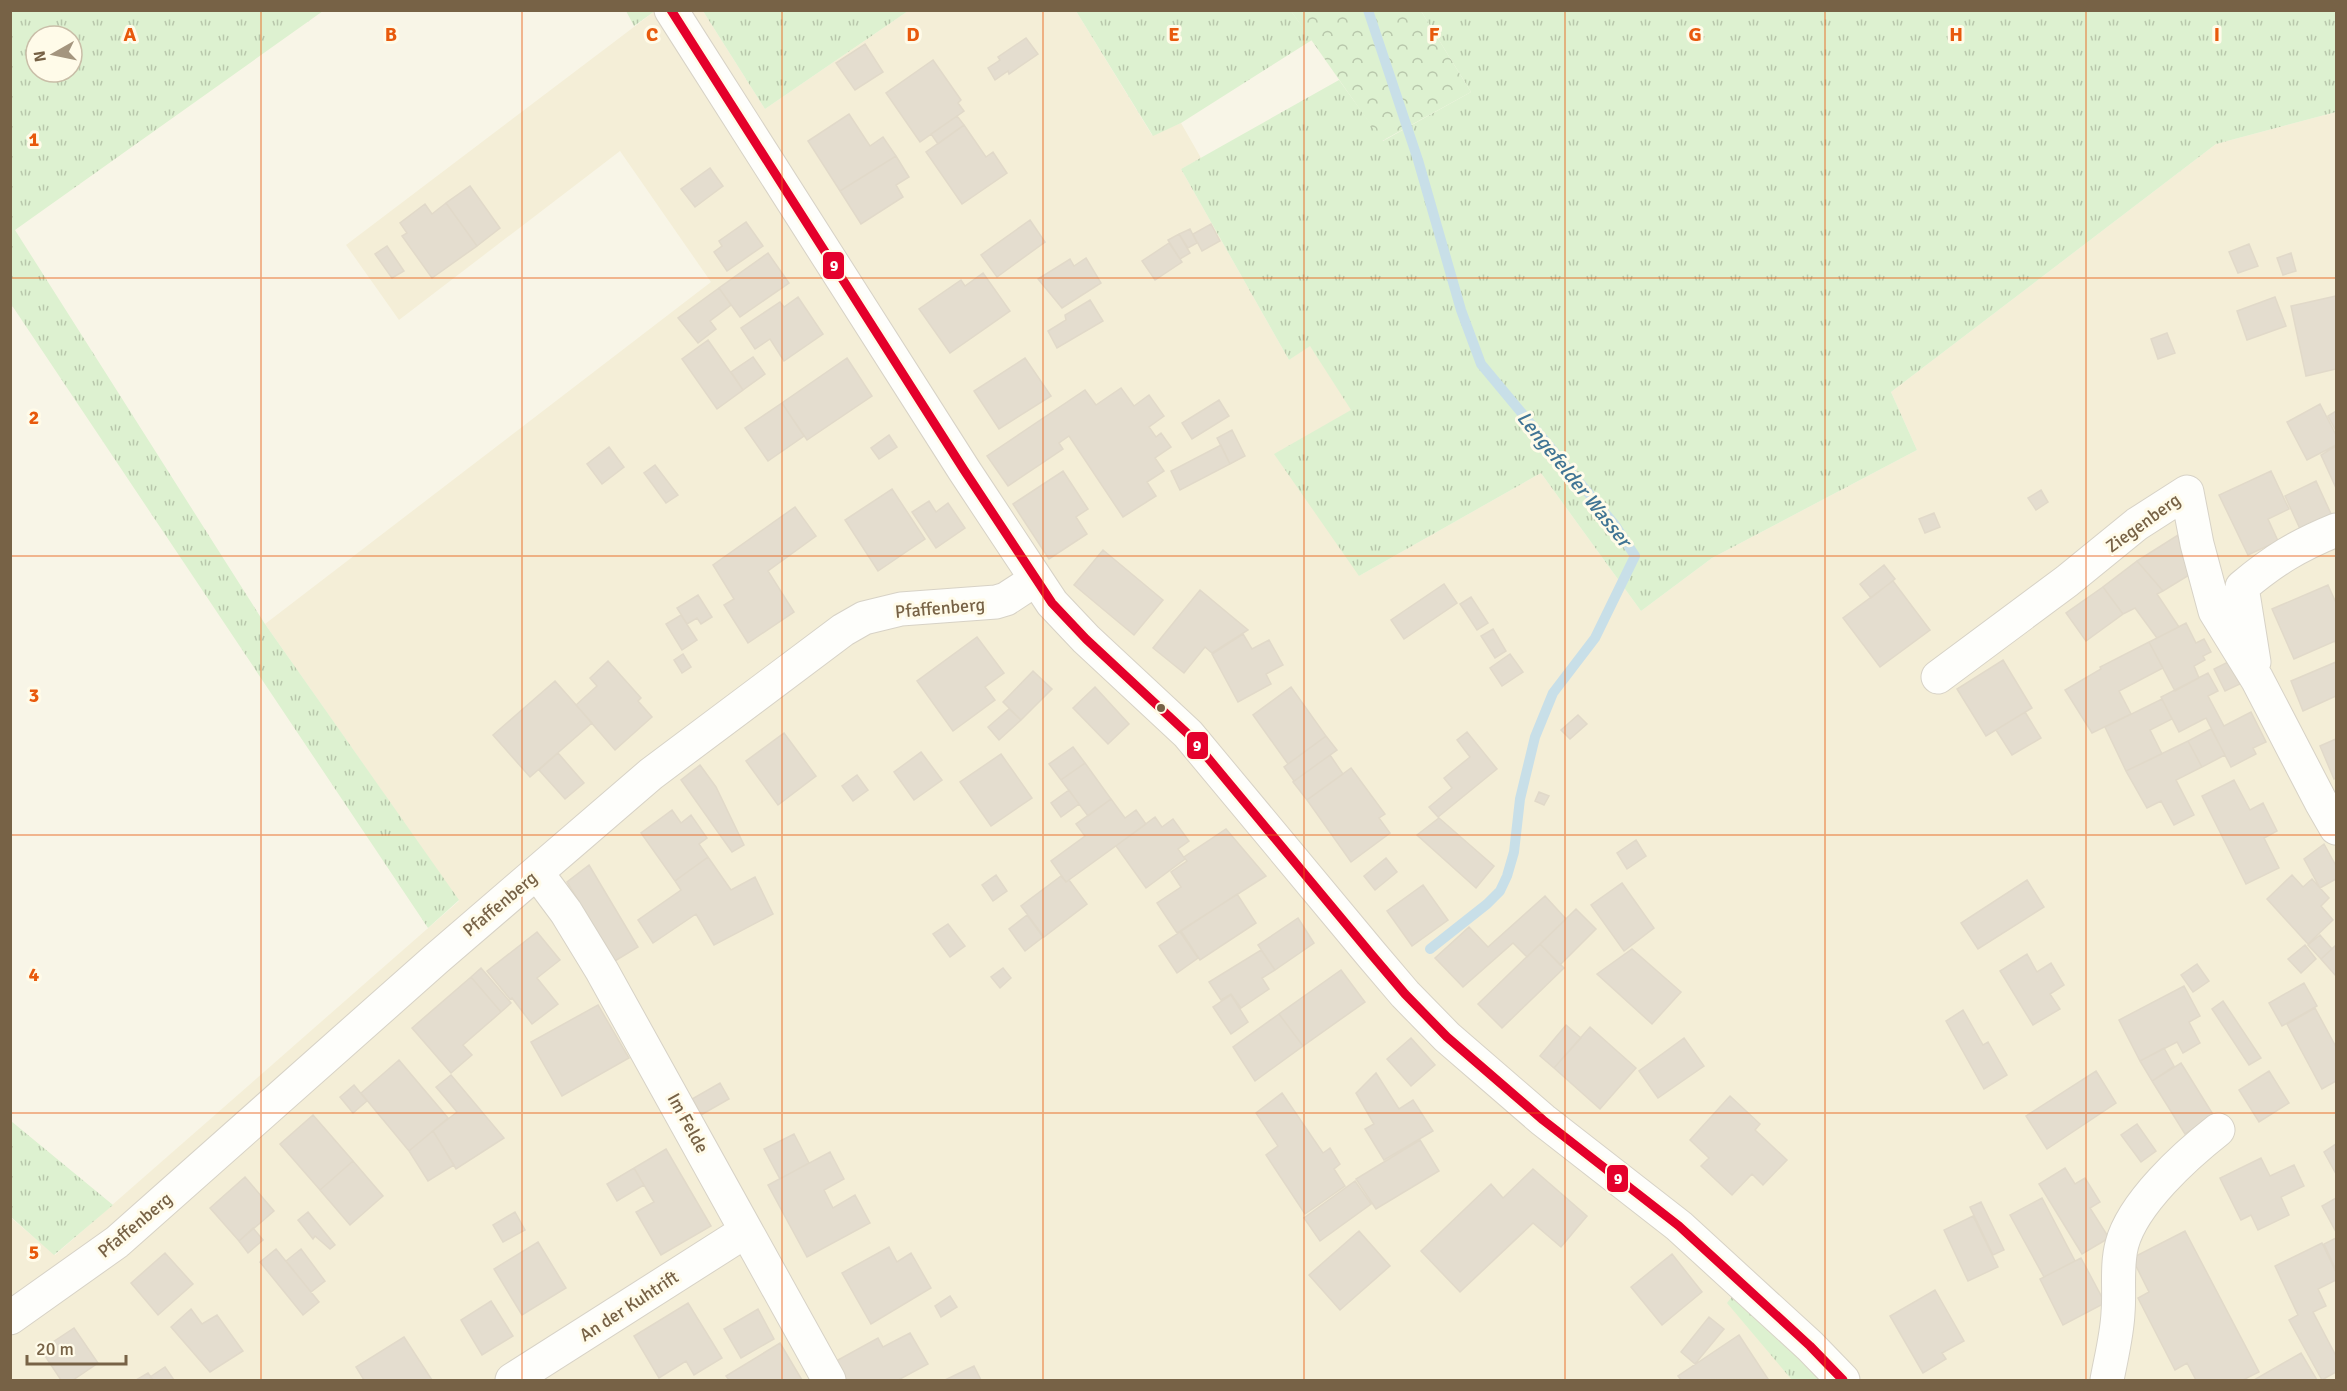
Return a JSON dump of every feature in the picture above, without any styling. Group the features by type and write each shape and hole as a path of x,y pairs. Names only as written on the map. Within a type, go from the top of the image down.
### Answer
{"street":[{"path":"671,10 1035,580 1069,622 1188,734 1405,994 1447,1037 1543,1120 1679,1226 1794,1330 1844,1380"},
{"name":"Ziegenberg","path":"1938,676 2067,581 2137,525 2187,492 2197,544 2216,611 2331,808"},
{"name":"Ziegenberg","path":"2257,679 2242,587 2274,561 2337,530"},
{"name":"Pfaffenberg","path":"10,1318 117,1242 436,959 651,774 744,702 852,624 872,616 910,608 993,603 1006,599 1035,580"},
{"name":"Im Felde","path":"537,873 561,903 603,970 828,1380"},
{"path":"2107,1380 2118,1319 2120,1252 2128,1229 2137,1213 2187,1155 2218,1130"},
{"name":"An der Kuhtrift","path":"512,1380 746,1231"}],"shaded area":[{"path":"655,11 703,11 765,109 908,11 1076,11 1152,135 1181,123 1201,158 1181,169 1289,360 1310,345 1352,411 1359,576 1541,473 1641,611 1712,558 1917,450 1891,392 2216,144 2336,112 2336,1380 11,1380 10,1217 55,1255 459,901 265,624 711,282 620,151 399,320 346,245"}],"green space":[{"path":"10,11 323,11 15,230 265,624 459,900 428,928 11,304"},
{"path":"626,11 655,11 634,26"},
{"path":"703,11 908,11 765,109"},
{"path":"1076,11 1291,11 1312,40 1181,123 1153,136"},
{"path":"1291,11 1421,11 1471,92 1382,141"},
{"path":"1421,11 2336,11 2336,112 2216,144 1891,392 1917,450 1712,558 1641,611 1541,473 1359,576 1274,454 1351,410 1310,346 1289,360 1181,169 1339,80 1383,141 1471,92"},
{"path":"11,1121 113,1205 54,1255 11,1217"},
{"path":"1734,1294 1820,1380 1792,1380 1727,1303"}],"building":[{"path":"1026,38 1038,54 1009,74 1008,71 995,80 988,68 1000,60 998,57"},
{"path":"865,44 883,72 855,90 836,63"},
{"path":"933,60 961,100 958,103 964,111 920,142 886,93"},
{"path":"849,114 870,146 883,137 896,156 840,191 808,141"},
{"path":"957,116 964,125 938,144 931,134"},
{"path":"964,125 986,157 993,152 1007,173 962,204 926,152"},
{"path":"896,156 909,177 896,185 903,197 861,224 840,191"},
{"path":"710,168 723,186 695,207 681,189"},
{"path":"470,186 500,228 477,246 446,203"},
{"path":"446,203 477,246 432,278 402,236 407,233 400,223 425,204 432,214"},
{"path":"1030,220 1045,242 997,277 981,255"},
{"path":"746,222 763,246 727,271 714,252 722,246 719,241"},
{"path":"1211,224 1220,241 1202,251 1193,234"},
{"path":"1190,229 1197,243 1188,248 1179,234"},
{"path":"1179,234 1190,253 1180,259 1168,240"},
{"path":"1169,243 1182,262 1155,280 1142,261"},
{"path":"2249,244 2258,266 2238,273 2229,252"},
{"path":"387,246 404,271 392,278 375,254"},
{"path":"768,253 789,283 740,317 719,288"},
{"path":"2291,253 2296,271 2283,275 2277,258"},
{"path":"1086,258 1101,283 1062,308 1038,279 1070,259 1074,266"},
{"path":"983,273 1010,311 950,353 919,309 961,280 965,286"},
{"path":"719,288 731,305 710,321 716,329 698,343 678,318"},
{"path":"2336,296 2336,369 2306,376 2291,306"},
{"path":"798,297 823,334 784,361 770,339 755,349 741,328 780,302 784,307"},
{"path":"2275,297 2286,326 2247,340 2237,311"},
{"path":"1090,300 1103,321 1057,348 1048,331 1066,320 1065,315"},
{"path":"2167,333 2175,353 2158,359 2151,339"},
{"path":"708,340 743,390 717,409 682,359"},
{"path":"753,357 765,374 743,390 731,372"},
{"path":"847,358 872,396 807,440 782,403"},
{"path":"1025,358 1051,396 999,429 974,391"},
{"path":"1121,388 1134,406 1149,395 1164,416 1149,427 1156,437 1161,433 1171,447 1155,458 1164,471 1147,482 1156,496 1123,517 1069,436 1059,443 1063,449 1008,486 987,456 1085,390 1096,405"},
{"path":"1219,400 1229,416 1192,439 1182,423"},
{"path":"782,403 804,436 768,461 745,428"},
{"path":"2320,404 2336,435 2336,445 2307,460 2287,422"},
{"path":"2336,411 2336,431 2328,416"},
{"path":"1232,430 1245,456 1230,464 1217,438"},
{"path":"889,435 897,447 879,459 871,448"},
{"path":"1221,445 1230,464 1180,490 1171,471"},
{"path":"2336,446 2336,488 2321,455"},
{"path":"609,447 624,467 602,484 587,464"},
{"path":"655,465 678,495 666,503 644,473"},
{"path":"1063,471 1088,509 1076,517 1087,534 1049,559 1013,504"},
{"path":"2271,471 2289,509 2268,519 2278,541 2248,555 2219,495"},
{"path":"2316,481 2332,516 2301,531 2285,496"},
{"path":"892,489 925,539 878,571 845,520"},
{"path":"2041,490 2048,502 2036,510 2028,498"},
{"path":"929,501 936,512 948,503 965,528 936,548 912,512"},
{"path":"795,507 816,536 768,571 794,612 748,643 724,605 734,599 713,565"},
{"path":"1934,513 1940,527 1925,533 1919,519"},
{"path":"2178,535 2199,569 2163,591 2137,561"},
{"path":"1103,550 1163,600 1134,635 1074,585"},
{"path":"2137,561 2163,591 2157,594 2179,627 2157,638 2135,608 2123,614 2103,587"},
{"path":"1884,565 1895,579 1871,598 1860,584"},
{"path":"1893,581 1930,630 1880,667 1843,618"},
{"path":"1444,584 1457,603 1404,639 1391,620"},
{"path":"2328,585 2336,603 2336,645 2335,641 2294,659 2272,609"},
{"path":"2103,587 2123,614 2086,641 2066,613"},
{"path":"1200,590 1248,630 1212,653 1205,647 1184,673 1153,648"},
{"path":"698,595 712,617 701,624 697,618 687,624 677,608"},
{"path":"1471,597 1488,623 1477,630 1460,604"},
{"path":"681,615 697,640 682,650 666,624"},
{"path":"2186,623 2196,643 2204,639 2211,652 2203,656 2205,660 2194,666 2199,678 2175,691 2149,642"},
{"path":"1493,629 1506,651 1495,658 1481,636"},
{"path":"1243,634 1252,649 1269,640 1283,665 1266,674 1271,684 1238,702 1212,654"},
{"path":"977,637 1004,673 985,687 995,700 953,731 917,681"},
{"path":"2149,642 2163,668 2119,691 2131,714 2092,733 2065,690 2101,669 2100,667"},
{"path":"683,654 691,667 682,673 674,660"},
{"path":"1510,654 1523,672 1502,686 1490,668"},
{"path":"2003,660 2032,708 1986,736 1957,689"},
{"path":"608,661 641,698 638,701 652,717 615,750 576,705 597,686 590,678"},
{"path":"2228,662 2240,684 2225,691 2214,669"},
{"path":"2336,662 2336,696 2303,711 2291,681"},
{"path":"1033,671 1052,689 1021,720 1003,702"},
{"path":"2208,673 2218,691 2208,696 2224,726 2251,712 2266,742 2253,748 2256,754 2231,767 2206,718 2179,732 2161,697"},
{"path":"555,681 592,723 530,777 493,735"},
{"path":"1095,687 1129,724 1108,744 1073,708"},
{"path":"1291,687 1326,736 1288,764 1253,715"},
{"path":"2162,699 2172,719 2150,730 2162,754 2126,771 2105,727"},
{"path":"1009,709 1021,720 999,740 988,727"},
{"path":"2025,712 2041,738 2012,755 1996,730"},
{"path":"1578,715 1587,724 1570,739 1561,730"},
{"path":"2211,729 2225,755 2202,767 2188,741"},
{"path":"1467,732 1497,769 1438,817 1429,807 1452,788 1444,778 1470,757 1457,740"},
{"path":"784,733 816,776 778,805 746,761"},
{"path":"1326,736 1337,750 1294,781 1284,767"},
{"path":"2336,739 2336,778 2334,779 2320,746"},
{"path":"2188,741 2202,767 2176,780 2194,815 2174,825 2161,801 2147,808 2126,771"},
{"path":"1073,747 1085,763 1061,780 1049,764"},
{"path":"921,752 942,780 914,800 894,772"},
{"path":"558,753 584,783 565,799 539,770"},
{"path":"1001,754 1032,798 991,826 960,782"},
{"path":"1330,755 1343,774 1307,800 1293,782"},
{"path":"1085,763 1111,799 1088,816 1061,780"},
{"path":"700,765 716,787 744,845 732,852 681,780"},
{"path":"1351,768 1385,814 1379,818 1390,833 1351,862 1307,800"},
{"path":"857,775 868,790 853,801 842,786"},
{"path":"2234,780 2250,810 2263,803 2277,831 2264,838 2279,868 2246,884 2202,796"},
{"path":"1069,790 1079,804 1061,817 1051,803"},
{"path":"1539,792 1549,796 1544,805 1535,801"},
{"path":"1111,799 1125,818 1136,810 1146,824 1066,882 1051,861 1085,836 1076,824"},
{"path":"672,810 681,823 691,815 707,838 699,844 708,857 675,881 641,833"},
{"path":"1155,817 1162,827 1173,819 1189,841 1178,849 1185,859 1146,888 1116,846"},
{"path":"1439,818 1494,866 1476,888 1417,835"},
{"path":"1226,829 1266,876 1177,933 1157,903 1181,887 1171,872 1187,861 1184,857"},
{"path":"1636,840 1646,856 1627,869 1617,853"},
{"path":"2324,844 2336,866 2336,879 2320,888 2304,859"},
{"path":"708,857 731,890 755,877 773,914 714,945 696,914 653,943 638,920 681,890 675,881"},
{"path":"1386,858 1397,872 1375,890 1364,876"},
{"path":"589,865 638,947 615,961 567,882"},
{"path":"996,875 1007,891 993,901 982,885"},
{"path":"2292,875 2303,887 2312,879 2329,898 2321,906 2333,920 2308,944 2267,899"},
{"path":"1061,876 1066,882 1069,880 1087,904 1044,937 1021,906"},
{"path":"2027,880 2044,907 1978,949 1961,923"},
{"path":"1622,883 1654,928 1624,951 1591,905"},
{"path":"1423,885 1448,920 1412,946 1387,911"},
{"path":"1237,894 1256,923 1200,960 1181,931"},
{"path":"1545,896 1566,919 1527,957 1513,943 1463,987 1435,958 1469,927 1488,947"},
{"path":"1576,909 1596,929 1560,965 1540,944"},
{"path":"1027,915 1043,937 1025,951 1009,929"},
{"path":"1298,918 1314,943 1275,970 1258,945"},
{"path":"948,924 965,946 950,957 933,934"},
{"path":"537,932 560,960 537,978 558,1004 532,1024 487,971"},
{"path":"1180,932 1198,958 1177,973 1159,946"},
{"path":"2320,935 2332,949 2321,959 2308,945"},
{"path":"1540,944 1564,968 1502,1028 1478,1004"},
{"path":"2305,945 2316,959 2301,973 2288,959"},
{"path":"2336,945 2336,976 2321,959"},
{"path":"1632,949 1681,992 1652,1024 1597,974"},
{"path":"1261,950 1275,970 1262,978 1269,989 1241,1008 1231,994 1221,1000 1209,982"},
{"path":"2027,954 2037,972 2051,963 2064,985 2050,994 2060,1009 2033,1025 2000,971"},
{"path":"2197,964 2209,981 2193,992 2181,975"},
{"path":"481,968 511,1003 501,1012 471,977"},
{"path":"1003,968 1011,978 1000,988 991,977"},
{"path":"1341,970 1365,1002 1303,1046 1279,1014"},
{"path":"471,977 501,1012 463,1045 472,1055 451,1073 412,1028"},
{"path":"2304,983 2317,1006 2282,1026 2269,1003"},
{"path":"2184,986 2200,1016 2189,1022 2200,1043 2183,1053 2177,1042 2140,1061 2119,1020"},
{"path":"1231,995 1248,1022 1231,1034 1213,1007"},
{"path":"2223,1001 2261,1058 2249,1065 2212,1009"},
{"path":"598,1005 629,1058 562,1096 531,1042"},
{"path":"2315,1008 2336,1047 2336,1081 2322,1089 2287,1024"},
{"path":"1963,1010 1983,1045 1988,1042 2007,1075 1984,1089 1946,1021"},
{"path":"1279,1014 1303,1046 1255,1081 1233,1047"},
{"path":"1566,1025 1581,1038 1554,1068 1540,1056"},
{"path":"1590,1027 1636,1068 1600,1109 1554,1068"},
{"path":"1411,1038 1435,1065 1411,1086 1387,1059"},
{"path":"1684,1038 1704,1066 1658,1098 1639,1071"},
{"path":"2164,1048 2174,1066 2152,1081 2140,1061"},
{"path":"399,1060 448,1118 409,1151 361,1093"},
{"path":"2181,1063 2214,1116 2185,1134 2152,1081"},
{"path":"2096,1071 2116,1103 2047,1149 2026,1116"},
{"path":"2269,1071 2289,1103 2259,1122 2239,1090"},
{"path":"1376,1073 1399,1109 1413,1100 1433,1131 1384,1160 1365,1129 1374,1124 1356,1093"},
{"path":"451,1075 504,1138 456,1169 433,1131 457,1112 436,1087"},
{"path":"720,1083 729,1099 701,1115 692,1099"},
{"path":"354,1085 367,1101 353,1113 340,1097"},
{"path":"1282,1093 1323,1153 1330,1148 1340,1164 1334,1169 1345,1186 1305,1214 1266,1155 1278,1146 1256,1113"},
{"path":"1730,1096 1760,1124 1755,1130 1787,1160 1763,1185 1752,1174 1732,1195 1701,1166 1709,1158 1690,1140"},
{"path":"313,1115 353,1161 320,1190 280,1144"},
{"path":"2137,1124 2156,1151 2141,1162 2121,1135"},
{"path":"433,1131 454,1165 428,1181 409,1151"},
{"path":"794,1134 809,1163 780,1179 764,1149"},
{"path":"1420,1140 1439,1171 1376,1209 1356,1179"},
{"path":"2336,1144 2336,1174 2324,1152"},
{"path":"666,1149 711,1226 661,1255 636,1212 654,1202 634,1168"},
{"path":"830,1152 844,1179 824,1190 833,1208 855,1195 870,1223 807,1257 768,1185"},
{"path":"2261,1158 2270,1176 2294,1165 2304,1186 2281,1197 2289,1215 2258,1230 2251,1215 2241,1220 2220,1178"},
{"path":"353,1161 383,1196 350,1225 320,1190"},
{"path":"634,1168 644,1185 617,1201 607,1184"},
{"path":"2065,1168 2075,1184 2085,1178 2100,1202 2090,1208 2109,1238 2082,1254 2039,1184"},
{"path":"1533,1169 1587,1216 1561,1247 1533,1223 1460,1292 1421,1251 1491,1184 1503,1198"},
{"path":"245,1177 274,1211 239,1241 210,1208"},
{"path":"1355,1181 1371,1204 1320,1241 1304,1218"},
{"path":"2042,1198 2075,1261 2044,1277 2010,1215"},
{"path":"2336,1198 2336,1232 2322,1206"},
{"path":"1981,1202 2004,1250 1993,1255 1970,1207"},
{"path":"308,1212 335,1245 330,1249 315,1236 313,1239 298,1220"},
{"path":"515,1212 525,1230 503,1242 493,1225"},
{"path":"1973,1216 1998,1267 1968,1281 1944,1230"},
{"path":"253,1228 263,1240 248,1253 239,1241"},
{"path":"1359,1231 1390,1266 1340,1310 1309,1275"},
{"path":"2185,1231 2259,1372 2243,1380 2196,1380 2187,1363 2175,1370 2138,1298 2149,1292 2132,1258"},
{"path":"2336,1238 2336,1270 2324,1244"},
{"path":"538,1242 566,1288 522,1315 494,1269"},
{"path":"2322,1243 2336,1272 2336,1280 2318,1289 2326,1306 2313,1312 2336,1356 2336,1372 2322,1380 2289,1320 2298,1315 2275,1266"},
{"path":"889,1247 897,1262 911,1253 931,1288 871,1324 842,1273"},
{"path":"276,1249 319,1302 303,1315 260,1262"},
{"path":"301,1249 325,1281 311,1292 286,1261"},
{"path":"165,1253 193,1284 158,1315 131,1283"},
{"path":"1672,1254 1702,1292 1662,1325 1631,1287"},
{"path":"2081,1258 2105,1303 2063,1325 2040,1279"},
{"path":"1935,1290 1964,1341 1942,1353 1946,1359 1923,1373 1890,1316"},
{"path":"950,1296 957,1307 941,1317 935,1306"},
{"path":"491,1301 513,1336 482,1355 461,1320"},
{"path":"688,1303 722,1358 694,1375 686,1361 659,1378 634,1336"},
{"path":"191,1309 202,1324 217,1315 243,1351 210,1372 171,1327"},
{"path":"758,1309 774,1339 741,1358 724,1329"},
{"path":"1709,1317 1724,1329 1695,1364 1681,1352"},
{"path":"74,1328 98,1363 73,1380 61,1380 41,1350"},
{"path":"910,1333 928,1364 901,1380 846,1380 836,1361 878,1338 883,1347"},
{"path":"1739,1335 1768,1379 1681,1380 1678,1376"},
{"path":"404,1337 432,1380 364,1380 356,1367"},
{"path":"780,1343 802,1380 729,1380 726,1376"},
{"path":"2301,1353 2317,1380 2254,1380"},
{"path":"974,1366 981,1380 945,1380"},
{"path":"165,1367 174,1380 153,1380 150,1377"},
{"path":"148,1373 153,1380 136,1380"}],"waterway":[{"name":"Lengefelder Wasser","path":"1368,10 1418,160 1461,310 1481,364 1615,525 1635,556 1595,638 1553,693 1535,737 1520,799 1514,852 1500,891 1430,949"}],"transit line":[{"name":"9","path":"671,10 964,470 1052,603 1086,639 1188,734 1405,994 1447,1037 1543,1120 1679,1226 1810,1346 1843,1380"}]}
